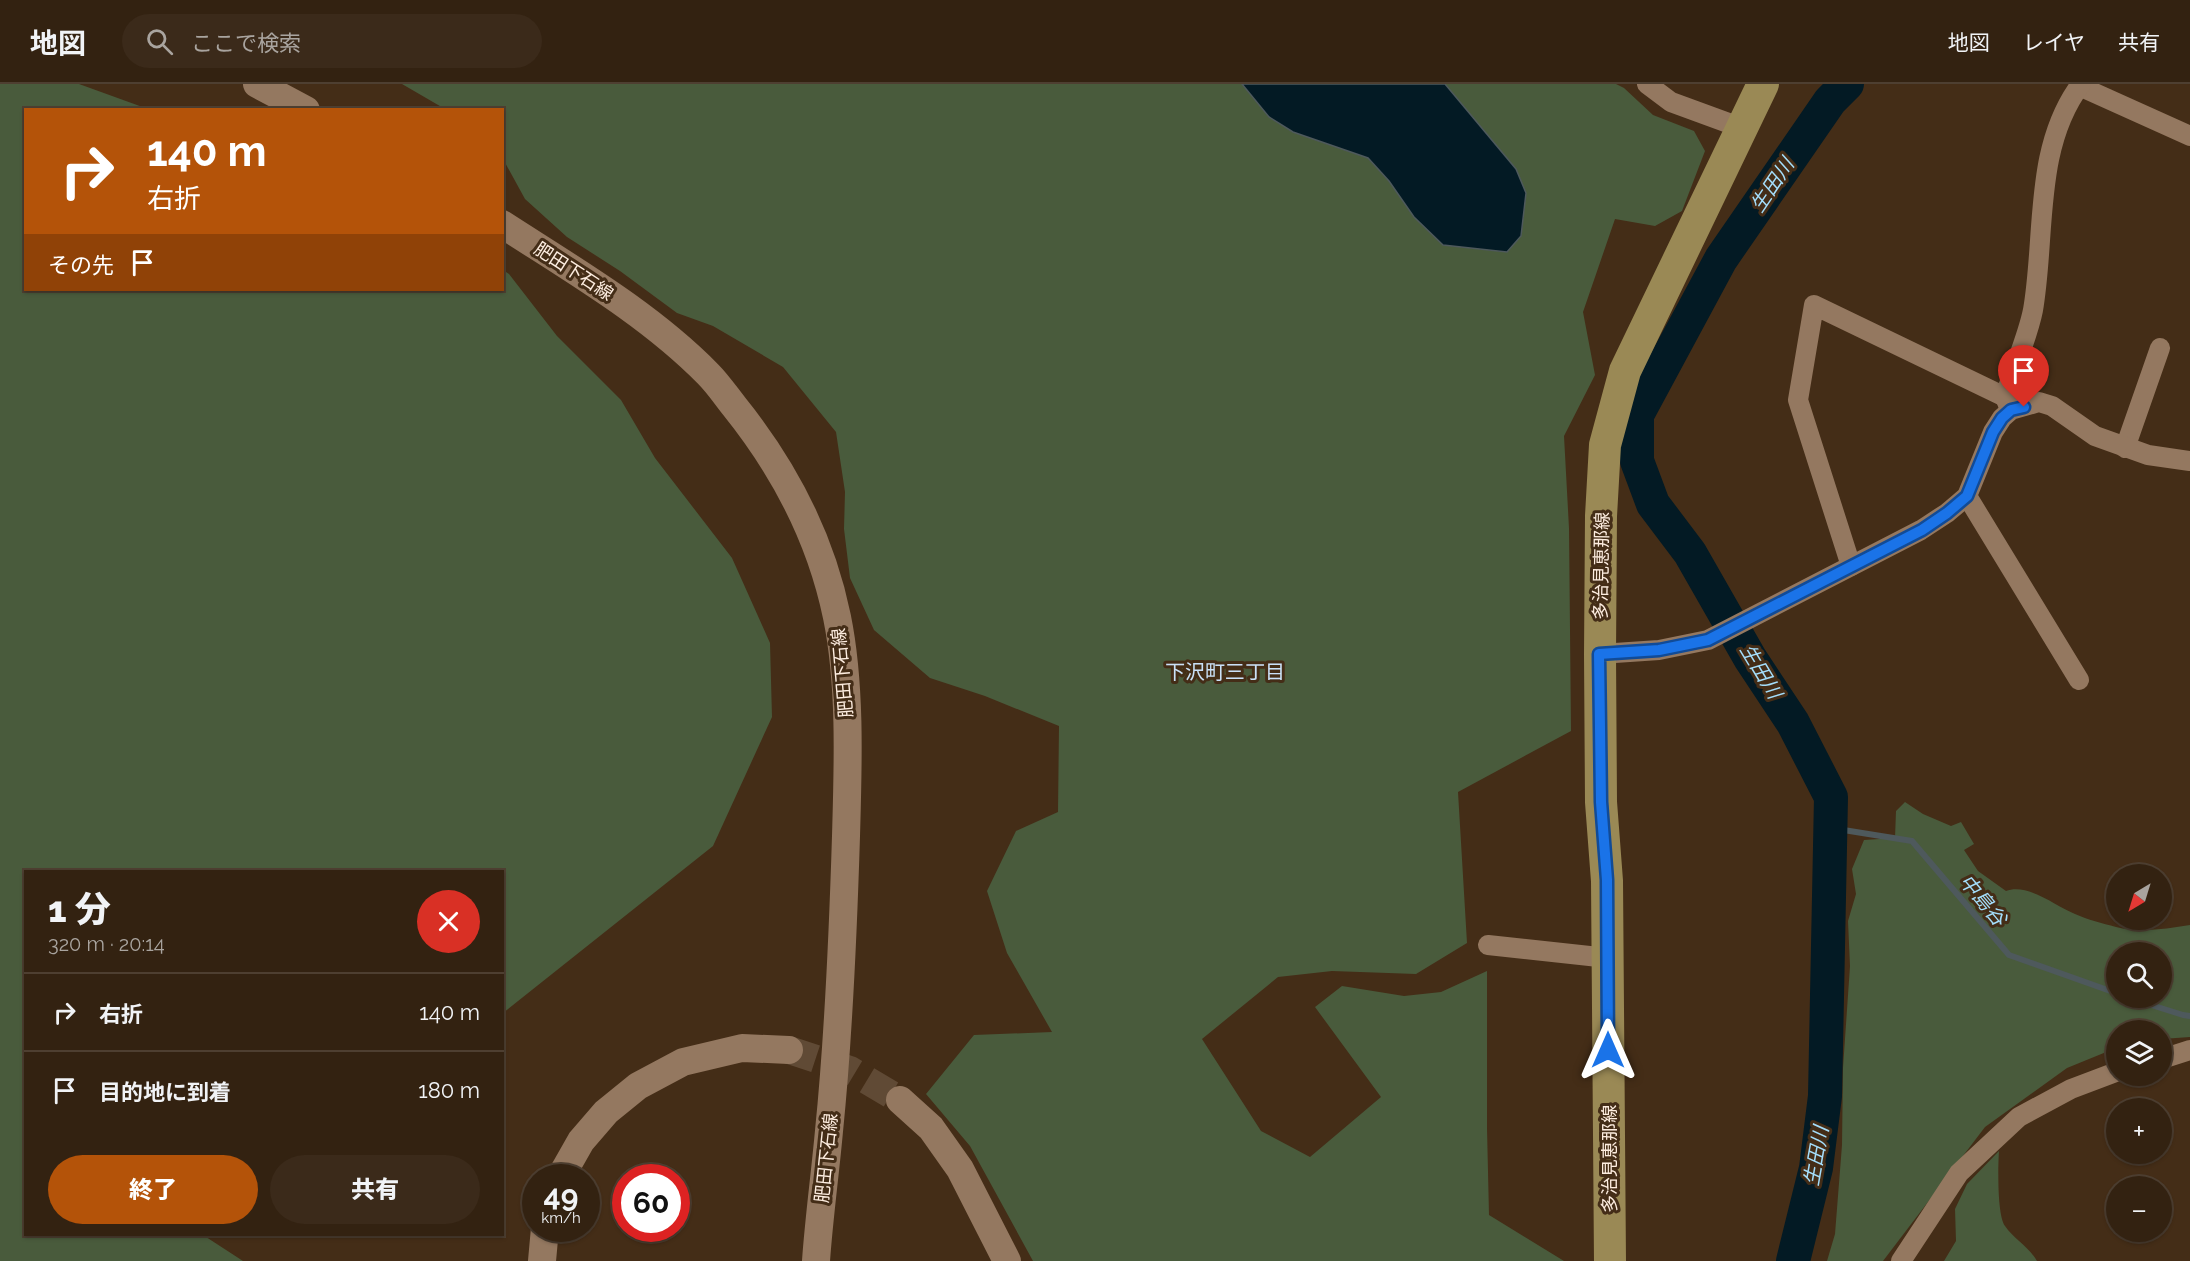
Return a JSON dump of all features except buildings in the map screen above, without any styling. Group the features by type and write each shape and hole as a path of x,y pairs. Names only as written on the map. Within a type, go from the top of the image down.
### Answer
{"main road":[{"path":"257,84 302,108"},
{"name":"多治見恵那線","path":"1610,1261 1607,880 1601,802 1599,654 1601,516 1605,445 1625,371 1763,84"},
{"name":"肥田下石線","path":"504,225 612,295 655,328 708,375 754,431 784,476 809,526 824,571 837,617 846,690 848,765 843,942 829,1130 816,1261"},
{"path":"568,1164 581,1141 606,1112 638,1086 683,1062 742,1048 789,1050"},
{"path":"900,1100 931,1128 960,1169 1007,1261"},
{"path":"542,1261 544,1242"}],"street":[{"path":"1647,84 1671,102 1742,128"},
{"path":"1599,654 1659,650 1708,640 1922,530 1967,496 1993,432 2008,403 2033,311 2048,164 2062,117 2080,85 2190,136"},
{"path":"1851,566 1798,400 1814,305 2008,403 2039,402 2052,406 2095,436 2125,448 2190,461"},
{"path":"2125,448 2160,348"},
{"path":"1967,496 2079,680"},
{"path":"1488,945 1608,958"},
{"path":"2172,1056 2190,1050"},
{"path":"1901,1261 1959,1173 2019,1117 2071,1089 2106,1076"}],"green space":[{"path":"0,84 79,84 145,108 24,108 24,291 504,291 504,271 557,336 621,400 655,458 732,558 770,643 772,717 713,846 504,1012 504,870 24,870 24,1236 205,1236 243,1261 0,1261"},
{"path":"402,84 1242,84 1269,117 1293,132 1368,158 1389,181 1414,217 1443,245 1506,252 1521,236 1526,193 1516,169 1445,84 1616,84 1624,88 1653,115 1694,131 1705,151 1682,211 1655,226 1615,219 1583,312 1595,375 1564,436 1569,528 1571,731 1458,792 1467,943 1416,974 1332,971 1278,977 1202,1039 1261,1131 1310,1157 1381,1097 1315,1007 1342,986 1404,996 1441,992 1487,971 1489,1215 1564,1261 1033,1261 970,1146 926,1094 974,1035 1052,1032 1007,953 987,891 1016,831 1058,812 1059,726 985,696 930,678 874,630 850,578 844,529 845,492 836,432 783,367 713,326 677,313 620,271 567,237 525,199 504,161 504,108 443,108"},
{"path":"1905,802 1923,814 1951,826 1961,822 1974,844 1964,850 1978,871 2006,891 2023,890 2041,896 2080,916 2106,924 2106,930 2172,930 2172,928 2190,925 2190,1037 2172,1038 2172,1020 2106,1020 2106,1052 2067,1068 1985,1127 1883,1261 1827,1261 1835,1234 1842,1145 1843,1068 1850,966 1848,921 1856,894 1852,869 1864,840 1895,838 1896,811"},
{"path":"1999,1151 2002,1220 2009,1231 2037,1261 1944,1261 1956,1241 1955,1209 1967,1184"}],"water":[{"path":"1242,84 1445,84 1516,169 1526,193 1521,236 1507,252 1443,245 1414,217 1389,181 1368,158 1293,132 1269,117"}],"waterway":[{"name":"生田川","path":"1793,1261 1816,1168 1825,1096 1831,797 1793,723 1750,658 1690,553 1653,504 1637,461 1637,415 1721,259 1830,101 1847,84"},
{"name":"中島谷","path":"1831,828 1912,841 2009,955 2106,989"},
{"name":"中島谷","path":"2161,1008 2190,1016"}],"tunnel":[{"path":"789,1050 850,1070 900,1100"}],"district":[{"name":"下沢町三丁目","path":"1225,672"}],"route":[{"path":"1608,1050 1607,880 1601,802 1599,654 1659,650 1708,640 1922,530 1967,496 1993,432 2002,418 2011,410 2024,407"}]}
